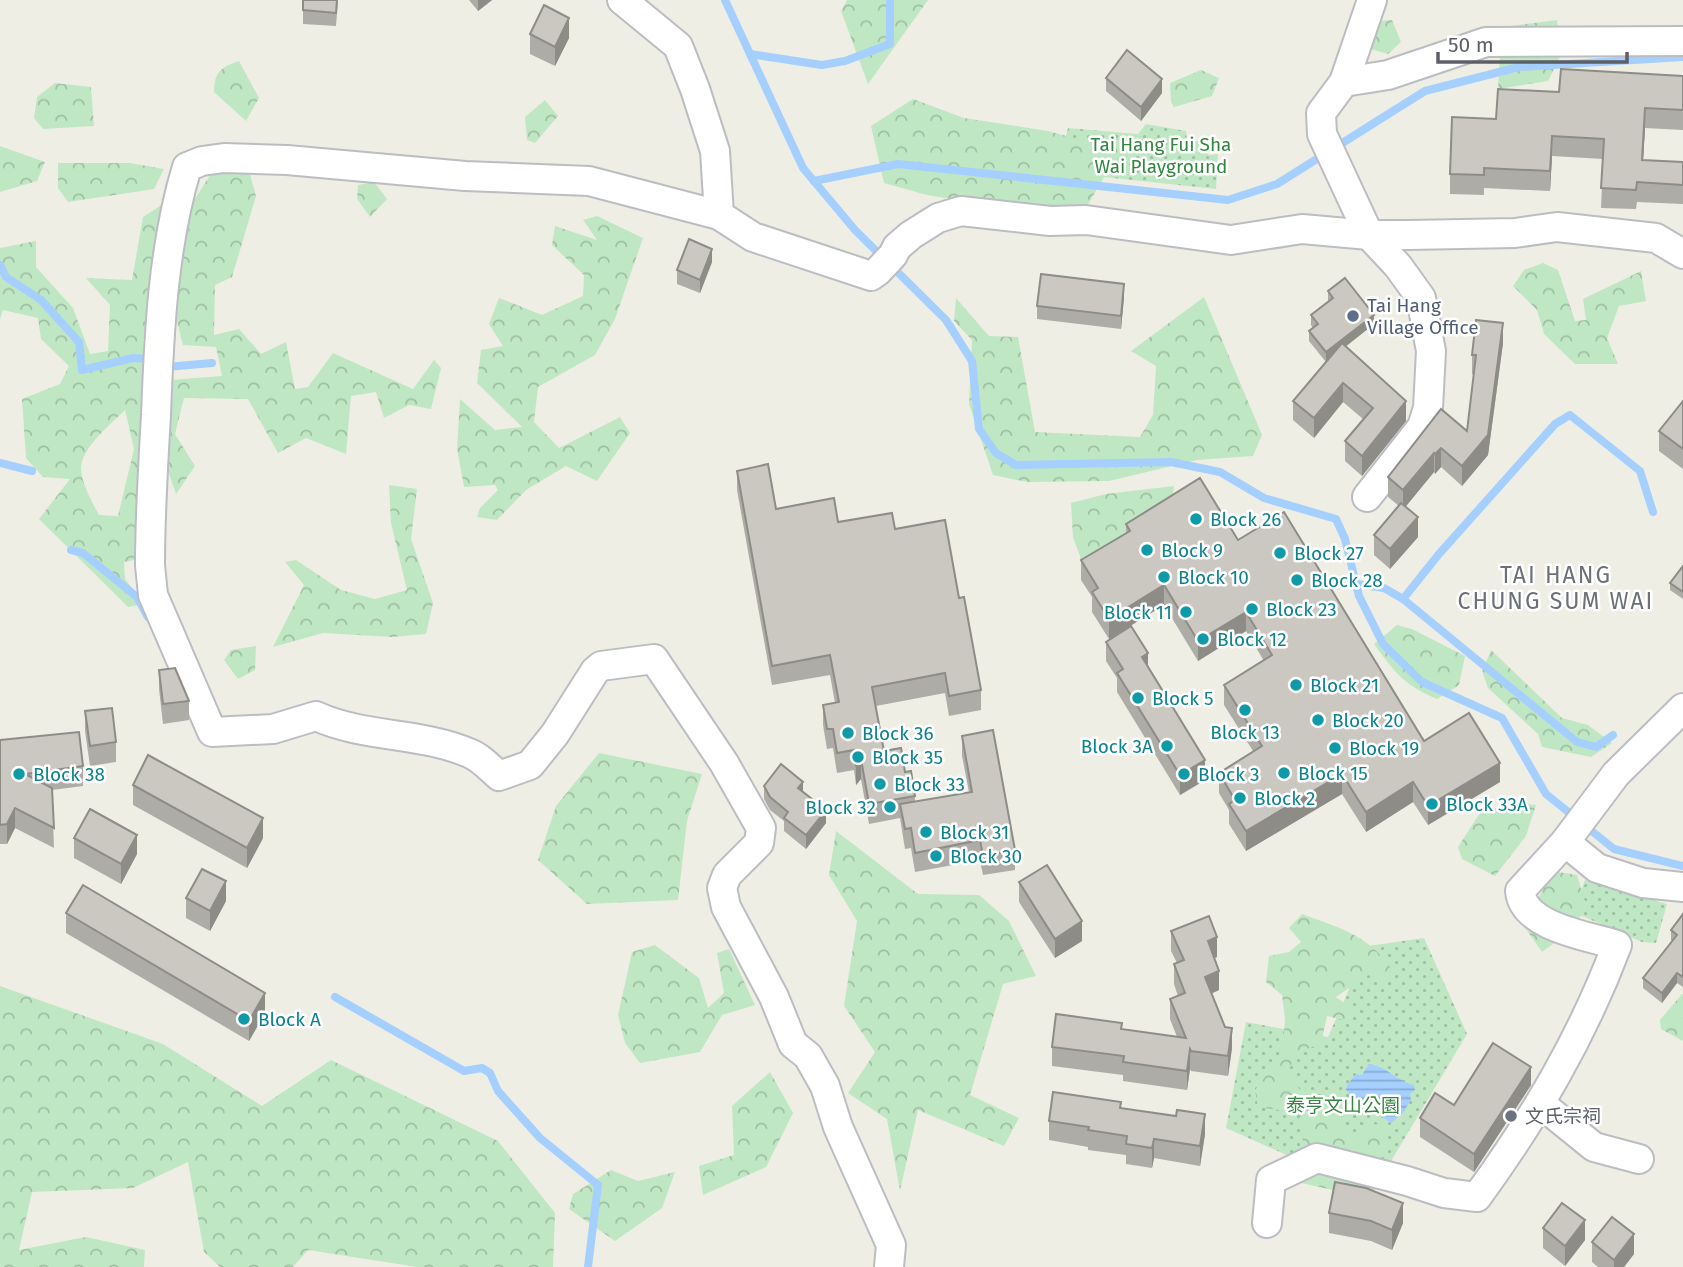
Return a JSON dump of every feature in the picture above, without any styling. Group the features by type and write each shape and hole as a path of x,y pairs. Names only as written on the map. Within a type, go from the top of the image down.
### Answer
{"street":[{"path":"622,0 678,46 715,151 719,215"},
{"path":"1367,496 1422,426 1428,408 1431,351 1421,298 1398,266 1369,235 1322,134 1321,113 1344,82 1372,0"},
{"path":"1344,82 1388,75 1486,42 1683,41"},
{"path":"889,1267 891,1245 838,1127 825,1086 808,1056 793,1044 774,997 726,907 722,888 727,875 760,844 761,828 724,763 654,659 601,666 595,671 555,734 530,765 499,776 471,753 419,738 339,726 316,716 273,729 212,732 153,595 150,537 165,286 180,192 187,167 202,161 224,158 287,160 465,176 589,181 719,215 753,237 788,251 871,276 911,235 938,218 961,211 1050,221 1086,220 1231,240 1302,229 1369,235 1515,233 1557,227 1656,238 1683,254"},
{"path":"1267,1223 1271,1180 1317,1158 1407,1181 1444,1194 1477,1198 1541,1104 1597,998 1617,945 1539,921 1521,900 1520,891 1569,837 1616,774 1683,708"},
{"path":"1569,837 1597,868 1643,883 1683,887"},
{"path":"1541,1104 1594,1147 1639,1159"}],"green space":[{"path":"847,0 928,0 868,84 841,11"},
{"path":"1392,20 1401,42 1388,54 1367,48 1377,21"},
{"path":"1557,20 1562,53 1548,81 1498,89 1500,55 1510,26"},
{"path":"239,61 259,98 246,121 214,92 215,80 220,71"},
{"path":"1201,70 1219,78 1212,96 1174,107 1171,102 1170,83"},
{"path":"55,83 91,87 94,126 43,129 34,118 37,97"},
{"path":"913,99 964,118 1048,131 1120,150 1087,206 988,205 927,195 884,183 871,126"},
{"path":"545,100 558,116 535,143 527,140 525,117"},
{"name":"Tai Hang Fui Sha Wai Playground","path":"1146,124 1186,131 1187,141 1199,141 1199,147 1209,155 1218,154 1216,189 1057,172 1068,128 1138,134"},
{"path":"0,146 45,162 37,181 0,192"},
{"path":"58,163 130,163 164,169 154,189 68,202 58,188"},
{"path":"216,166 250,174 256,196 232,277 215,285 214,335 239,329 261,354 286,342 295,389 308,387 333,353 413,389 434,360 441,368 431,409 409,405 384,418 376,392 351,396 346,454 306,438 278,453 248,399 184,398 175,434 195,466 176,494 164,459 172,410 164,395 170,380 222,376 216,347 183,345 172,302 181,220"},
{"path":"374,182 387,199 370,217 357,199 358,185"},
{"path":"163,204 153,310 143,340 151,385 139,559 124,562 125,579 144,604 128,607 39,519 70,479 43,477 26,458 22,399 60,384 69,366 41,339 38,318 3,310 0,319 0,248 36,241 36,267 73,308 90,354 108,351 110,305 86,278 132,280 143,217","holes":["125,410 134,449 118,516 99,515 81,474 86,452"]},
{"path":"597,216 643,238 615,319 595,355 538,387 534,422 559,448 620,417 630,433 597,481 566,466 526,490 497,520 477,517 480,508 498,490 495,485 464,487 457,449 460,399 495,430 522,427 477,383 481,350 503,346 489,324 499,298 542,315 583,296 584,275 552,245 555,226 597,240 583,220"},
{"path":"1543,263 1558,270 1575,321 1586,320 1583,299 1641,271 1646,301 1619,306 1607,338 1618,364 1575,364 1544,334 1537,310 1513,286 1524,270"},
{"path":"1204,297 1262,435 1253,456 1197,460 1109,481 1027,482 993,475 969,404 972,340 954,321 956,298 989,336 1018,337 1035,432 1140,437 1153,415 1156,366 1131,351"},
{"path":"389,485 417,489 411,539 433,603 426,634 392,637 323,633 273,647 304,585 285,562 296,560 341,590 375,599 407,590 391,523"},
{"path":"1174,486 1169,529 1120,540 1081,559 1073,537 1071,503 1106,494"},
{"path":"1397,625 1412,629 1465,656 1459,685 1437,699 1416,689 1401,677 1374,644"},
{"path":"256,646 255,670 238,679 224,660 231,650"},
{"path":"1491,650 1562,718 1588,725 1612,743 1591,757 1542,747 1538,734 1488,688 1482,671"},
{"path":"599,753 702,774 687,821 678,900 587,904 538,860 556,806"},
{"path":"1515,803 1536,805 1526,836 1495,876 1462,859 1458,847 1480,813"},
{"path":"836,831 918,894 979,895 1009,921 1036,976 1003,984 970,1095 1019,1118 1004,1146 918,1110 900,1191 887,1119 848,1093 875,1052 844,1006 857,921 829,875"},
{"path":"1552,871 1577,875 1587,908 1565,935 1542,952 1521,922 1539,897"},
{"path":"1585,880 1667,904 1656,943 1642,942 1573,912"},
{"path":"1302,914 1342,929 1365,942 1376,950 1395,974 1384,983 1368,975 1336,997 1359,1014 1348,1021 1327,1016 1321,1044 1295,1053 1289,1071 1301,1092 1337,1108 1351,1136 1376,1124 1388,1131 1385,1147 1369,1166 1359,1196 1297,1182 1304,1114 1258,1107 1255,1090 1282,1055 1285,1019 1282,995 1266,982 1269,956 1289,952 1301,942 1289,928"},
{"name":"泰亨文山公園","path":"1424,938 1467,1034 1372,1193 1226,1128 1246,1022 1328,1037 1368,946"},
{"path":"655,945 699,978 708,1008 724,993 717,953 729,949 755,1005 722,1015 700,1052 640,1063 625,1043 618,1015 632,952"},
{"path":"0,986 163,1044 262,1106 331,1060 498,1141 555,1213 553,1267 417,1267 308,1250 293,1267 220,1267 204,1252 188,1162 133,1188 32,1192 19,1250 86,1237 145,1250 144,1267 0,1267"},
{"path":"1682,994 1683,1041 1661,1029 1660,1020"},
{"path":"770,1072 793,1113 766,1167 703,1195 699,1166 734,1155 732,1106"},
{"path":"611,1170 638,1181 675,1172 662,1208 615,1241 569,1209 573,1194"}],"water":[{"path":"1369,1064 1414,1085 1415,1090 1410,1094 1411,1100 1402,1114 1391,1123 1361,1100 1356,1100 1346,1090 1356,1074 1362,1075"}],"building":[{"path":"303,0 337,0 336,13 303,10"},
{"path":"544,5 569,18 555,47 530,34"},
{"path":"1127,50 1162,79 1141,107 1106,78"},
{"path":"1561,69 1683,76 1683,110 1645,108 1642,160 1683,162 1683,185 1637,182 1636,190 1601,188 1604,139 1552,136 1550,171 1484,168 1484,175 1450,174 1452,117 1496,119 1498,89 1559,92"},
{"path":"689,239 712,249 700,280 677,270"},
{"path":"1041,274 1124,284 1121,316 1037,306"},
{"path":"1345,278 1374,315 1326,352 1309,331 1318,324 1311,315 1333,298 1328,291"},
{"path":"1476,320 1503,323 1488,435 1462,466 1441,448 1403,490 1388,477 1441,409 1467,431 1476,355 1472,355"},
{"path":"1342,343 1406,401 1362,456 1345,441 1373,408 1343,383 1314,418 1293,401"},
{"path":"1683,401 1683,449 1659,431"},
{"path":"768,464 776,509 834,498 838,522 892,513 895,529 945,520 959,598 964,597 981,690 949,696 945,673 872,687 884,751 901,748 905,772 911,771 915,796 869,804 861,759 856,765 854,750 837,753 833,729 827,729 823,705 839,702 830,655 772,666 737,471"},
{"path":"1200,478 1238,540 1284,512 1424,741 1469,713 1500,763 1428,806 1413,782 1366,812 1342,774 1246,831 1229,804 1235,800 1219,773 1262,746 1224,685 1272,655 1246,612 1198,641 1164,585 1109,619 1092,592 1098,588 1081,560 1130,531 1126,524"},
{"path":"1401,503 1418,517 1390,549 1374,535"},
{"path":"1683,566 1683,592 1670,583"},
{"path":"1131,626 1148,653 1142,657 1205,760 1180,775 1117,673 1123,669 1106,642"},
{"path":"175,668 189,701 163,704 159,670"},
{"path":"112,708 116,742 90,746 85,711"},
{"path":"993,730 1015,850 983,856 980,840 915,853 911,828 905,829 900,804 972,792 962,736"},
{"path":"79,732 83,766 25,774 52,788 54,828 15,808 7,824 0,825 0,740"},
{"path":"148,755 263,818 247,848 133,785"},
{"path":"781,764 803,782 798,788 826,810 806,835 784,818 788,812 770,797 764,786"},
{"path":"90,809 137,835 121,864 74,838"},
{"path":"1047,865 1082,921 1055,939 1019,882"},
{"path":"202,869 226,881 210,911 186,898"},
{"path":"83,885 265,993 249,1021 66,913"},
{"path":"1683,914 1683,977 1677,973 1662,993 1643,978 1677,935 1671,930"},
{"path":"1209,916 1217,937 1208,941 1219,971 1205,977 1225,1027 1232,1028 1228,1056 1190,1049 1187,1071 1123,1062 1124,1056 1052,1047 1056,1014 1122,1023 1121,1029 1186,1038 1170,999 1185,993 1174,964 1184,960 1171,931"},
{"path":"1493,1043 1531,1067 1474,1154 1420,1118 1435,1093 1454,1105"},
{"path":"1053,1092 1121,1102 1120,1108 1176,1116 1177,1110 1205,1114 1200,1146 1154,1139 1152,1148 1126,1144 1127,1136 1049,1121"},
{"path":"1335,1182 1366,1188 1403,1203 1392,1230 1371,1221 1329,1213"},
{"path":"1562,1203 1585,1220 1565,1246 1543,1228"},
{"path":"1612,1217 1634,1234 1614,1260 1592,1242"}],"waterway":[{"path":"725,0 803,168 855,230 946,320 972,361 979,429 996,453 1016,465 1171,462 1220,472 1264,498 1336,519 1345,539 1359,596 1383,644 1422,682 1502,718 1546,794 1614,849 1683,866"},
{"path":"750,54 822,65 845,61 890,44 890,0"},
{"path":"814,181 898,164 1228,200 1277,184 1425,91 1519,67 1683,57"},
{"path":"0,265 6,277 41,300 79,342 82,370 133,358 150,359"},
{"path":"167,367 212,363"},
{"path":"1403,599 1439,554 1555,424 1570,415 1640,471 1653,512"},
{"path":"0,463 32,471"},
{"path":"71,550 83,553 137,597 148,617"},
{"path":"1356,584 1384,588 1403,599 1577,742 1596,747 1613,735"},
{"path":"335,997 464,1071 482,1068 490,1073 498,1091 540,1138 598,1185 588,1267"}],"place":[{"name":"Tai Hang Village Office","path":"1353,316"},
{"name":"Block 26","path":"1196,519"},
{"name":"Block 9","path":"1147,550"},
{"name":"Block 27","path":"1280,553"},
{"name":"Block 10","path":"1164,577"},
{"name":"Block 28","path":"1297,580"},
{"name":"Block 23","path":"1252,609"},
{"name":"Block 11","path":"1186,612"},
{"name":"Block 12","path":"1203,639"},
{"name":"Block 21","path":"1296,685"},
{"name":"Block 5","path":"1138,698"},
{"name":"Block 13","path":"1245,710"},
{"name":"Block 20","path":"1318,720"},
{"name":"Block 36","path":"848,733"},
{"name":"Block 3A","path":"1167,746"},
{"name":"Block 19","path":"1335,748"},
{"name":"Block 35","path":"858,757"},
{"name":"Block 15","path":"1284,773"},
{"name":"Block 38","path":"19,774"},
{"name":"Block 3","path":"1184,774"},
{"name":"Block 33","path":"880,784"},
{"name":"Block 2","path":"1240,798"},
{"name":"Block 33A","path":"1432,804"},
{"name":"Block 32","path":"890,807"},
{"name":"Block 31","path":"926,832"},
{"name":"Block 30","path":"936,856"},
{"name":"Block A","path":"244,1019"},
{"name":"文氏宗祠","path":"1511,1116"}],"district":[{"name":"TAI HANG CHUNG SUM WAI","path":"1556,588"}]}
